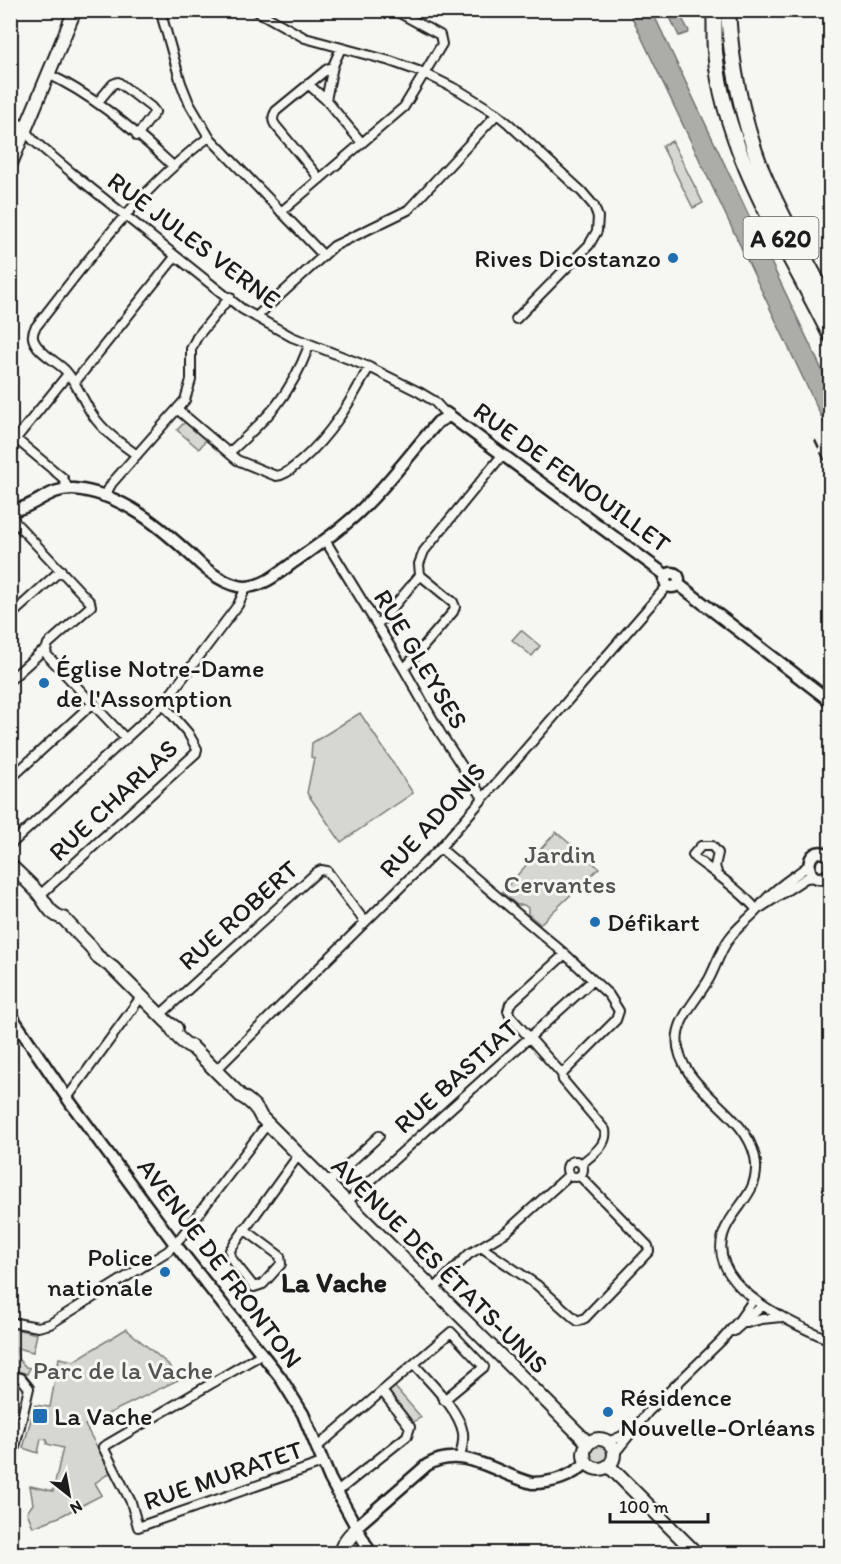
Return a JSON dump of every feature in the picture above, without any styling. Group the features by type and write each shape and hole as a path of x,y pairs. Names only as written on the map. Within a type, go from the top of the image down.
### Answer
{"highway":[{"path":"707,10 708,26 715,52"},
{"name":"A 620","path":"714,10 715,52 726,108 741,153 763,203 831,335"},
{"name":"A 620","path":"728,10 733,65 742,106 762,171 831,305"},
{"path":"730,37 736,10"}],"main road":[{"path":"10,166 75,10"},
{"name":"AVENUE DES ÉTATS-UNIS","path":"10,865 40,895 44,904 57,917 63,918 97,956 113,969 170,1025 186,1045 192,1047 241,1096 243,1103 264,1120 588,1443"},
{"path":"612,1460 600,1470 594,1469 586,1463 583,1455 588,1443 595,1439 608,1442 611,1445 612,1460 697,1554"}],"street":[{"path":"160,10 181,83 189,103 209,137 323,255"},
{"path":"255,10 305,38 424,73 497,114 582,192 594,206 598,217 597,231 589,245 516,319"},
{"path":"281,212 404,106 442,44 440,35 394,10"},
{"path":"326,100 333,66 341,48"},
{"path":"321,178 273,122 273,116 276,111 333,66"},
{"path":"48,74 97,103 173,166"},
{"path":"97,103 112,84 118,82 144,101 155,112 137,136"},
{"path":"309,84 326,100 362,143"},
{"name":"RUE JULES VERNE","path":"10,114 36,142 72,173 175,257 256,317 309,346 369,367 427,396 439,405 446,416"},
{"path":"256,317 323,255 344,240 408,210 497,114"},
{"path":"137,455 98,422 75,382 34,342 34,328 125,215 173,166 209,137"},
{"path":"75,382 175,257"},
{"path":"104,497 112,483 185,400 190,389 190,358 197,337 230,297"},
{"path":"229,453 282,400 299,373 309,346"},
{"path":"177,409 243,463 276,476 281,475 289,471 332,430 350,403 369,367"},
{"path":"68,374 13,442 63,478 68,489"},
{"name":"RUE DE FENOUILLET","path":"246,587 264,582 274,576 325,540 366,505 446,416 456,418 831,701"},
{"path":"377,624 420,575 419,564 424,550 503,454"},
{"path":"10,845 126,739 163,704 238,605 246,587 220,579 202,566 157,525 130,508 94,493 68,489 54,492 21,509 11,510 15,522 90,602 90,606 48,644 47,655 126,739"},
{"name":"RUE GLEYSES","path":"325,540 441,734 483,798"},
{"path":"10,616 61,570"},
{"path":"404,669 455,607 453,602 420,575"},
{"name":"RUE ADONIS","path":"215,1071 440,849 671,582"},
{"path":"10,680 46,650"},
{"path":"10,779 93,703"},
{"name":"RUE CHARLAS","path":"40,895 196,753 197,749 188,733 163,704"},
{"path":"440,849 565,954 609,995 619,1011 616,1020 562,1074"},
{"path":"816,877 810,871 810,860 815,854 829,851"},
{"path":"809,866 765,899 729,938 709,978 684,1015 679,1030 681,1059 689,1073 741,1128 749,1139 755,1155 755,1173 751,1190 727,1224 722,1256 728,1271 762,1306 831,1340"},
{"name":"RUE ROBERT","path":"160,1016 316,872 327,871 365,922"},
{"path":"758,909 806,878 823,878 831,874"},
{"path":"718,876 758,909"},
{"path":"565,954 510,1004 508,1011 562,1074 563,1080 605,1130 606,1139 603,1145 581,1164"},
{"name":"RUE BASTIAT","path":"346,1203 593,980"},
{"path":"67,1098 141,997"},
{"name":"AVENUE DE FRONTON","path":"10,1014 67,1098 175,1244 280,1377 303,1414 322,1463 371,1554"},
{"path":"10,1322 38,1327 50,1324 168,1251 264,1120"},
{"path":"327,1184 379,1136"},
{"path":"244,1229 280,1256 281,1264 263,1284 254,1287 231,1258 230,1250 244,1229 299,1155"},
{"path":"569,1175 567,1167 570,1163 581,1164"},
{"path":"580,1176 583,1169 581,1164"},
{"path":"569,1175 580,1176"},
{"path":"433,1290 470,1254 506,1232 569,1175"},
{"path":"481,1246 537,1285 578,1321 585,1318 649,1251 648,1246 580,1176"},
{"path":"608,1442 622,1436 641,1420 721,1341 754,1299"},
{"path":"721,1341 762,1306"},
{"path":"741,1326 762,1319 781,1317"},
{"path":"316,1448 451,1332 484,1367 444,1400"},
{"name":"RUE MURATET","path":"262,1354 103,1447 131,1502 138,1527 322,1463"},
{"path":"414,1364 454,1413 463,1434 460,1457"},
{"path":"10,1376 21,1378 29,1388 14,1451 10,1455"},
{"path":"337,1492 407,1436 410,1427 382,1391"},
{"path":"612,1460 641,1420"},
{"path":"340,1554 340,1545 350,1530 427,1465 441,1458 460,1457 532,1483 565,1478 586,1463"}],"green space":[{"path":"672,141 703,203 693,208 662,146"},
{"path":"185,422 206,440 199,449 177,430"},
{"path":"521,630 540,646 532,656 512,640"},
{"path":"360,713 413,793 341,842 307,793 314,758 311,757 312,743"},
{"name":"Jardin Cervantes","path":"556,832 599,868 540,924 528,914 528,908 524,905 517,905 502,892"},
{"path":"11,1328 37,1334 33,1352 17,1348 18,1359 30,1368 27,1374 11,1369"},
{"name":"Parc de la Vache","path":"126,1329 168,1364 178,1380 85,1425 111,1472 95,1483 102,1495 59,1517 33,1527 27,1512 33,1504 30,1486 53,1491 63,1448 47,1444 47,1440 41,1439 38,1453 23,1448 35,1405 50,1407 59,1358 74,1361"},
{"path":"394,1386 421,1417 412,1423 387,1393"},
{"path":"598,1444 605,1447 608,1454 605,1461 598,1464 591,1461 588,1454 591,1447"}],"shaded area":[{"path":"629,11 652,11 830,387 830,435"},
{"path":"667,11 678,11 688,33 679,36"}],"railway":[{"path":"815,440 830,472"}],"place":[{"name":"Rives Dicostanzo","path":"673,258"},
{"name":"Église Notre-Dame de l'Assomption","path":"44,683"},
{"name":"Défikart","path":"595,922"},
{"name":"Police nationale","path":"165,1272"},
{"name":"Résidence Nouvelle-Orléans","path":"608,1412"},
{"name":"La Vache","path":"40,1416"}],"district":[{"name":"La Vache","path":"334,1282"}]}
